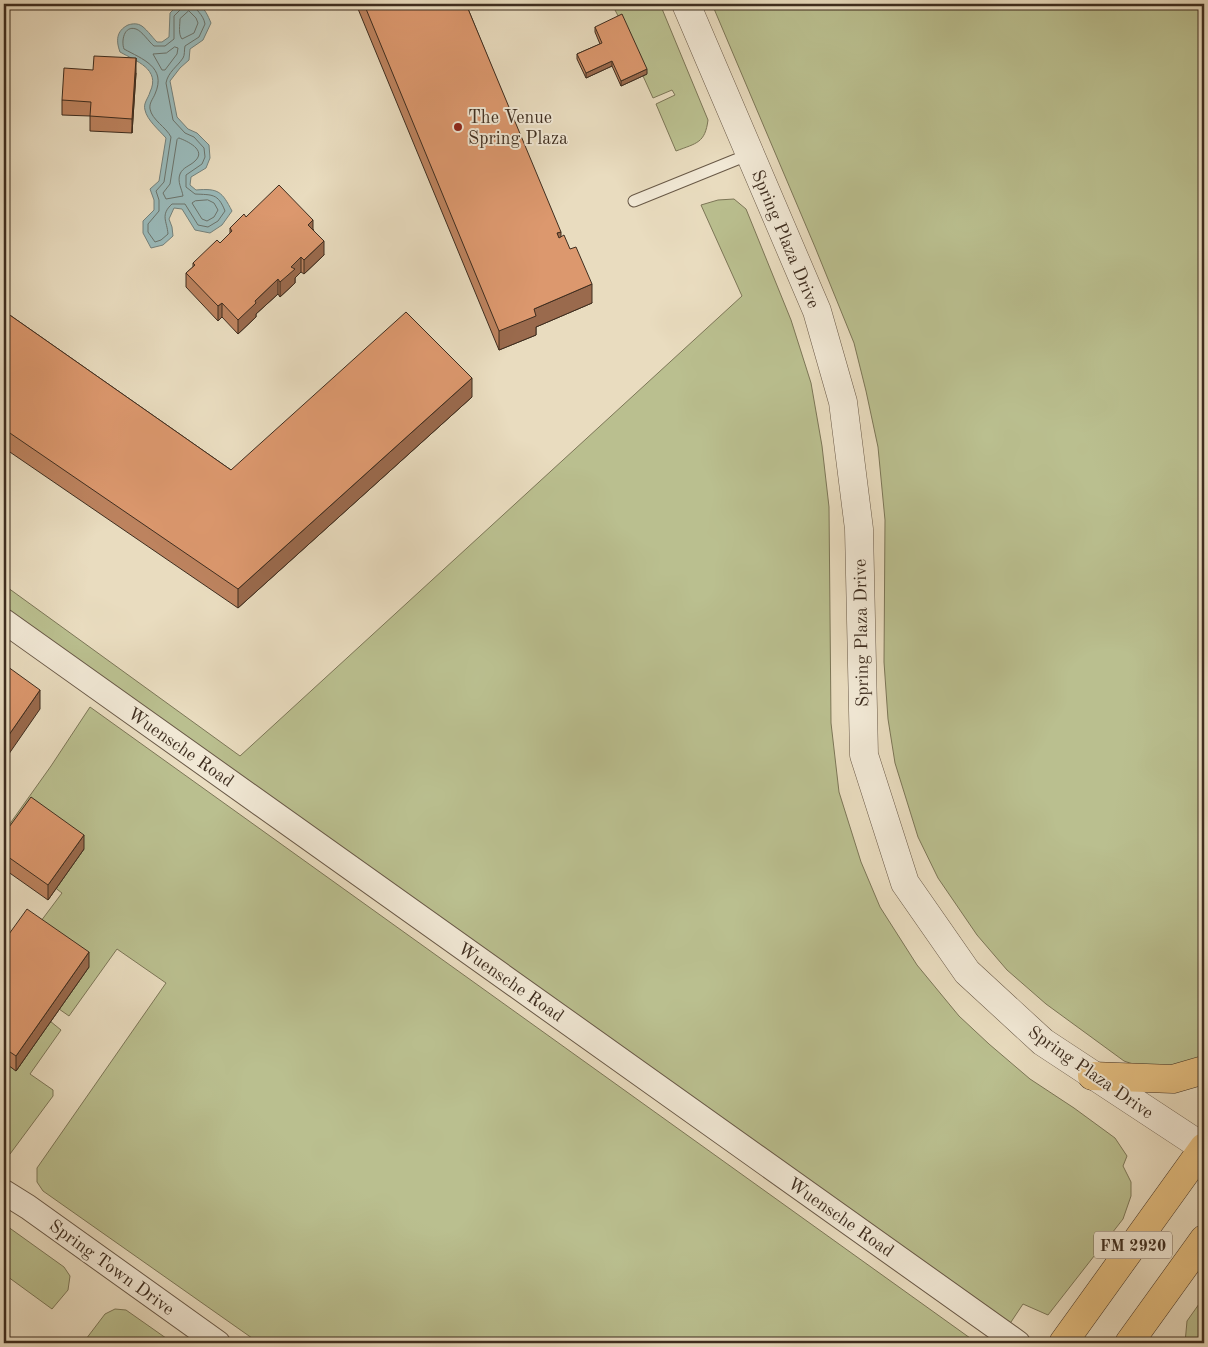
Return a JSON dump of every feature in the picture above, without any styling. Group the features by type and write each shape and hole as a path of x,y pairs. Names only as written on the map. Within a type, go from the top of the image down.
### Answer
{"main road":[{"path":"1092,1076 1173,1079 1204,1070"},
{"name":"FM 2920","path":"1062,1343 1204,1148"},
{"name":"FM 2920","path":"1129,1343 1204,1239"}],"street":[{"name":"Spring Plaza Drive","path":"686,4 817,310 843,402 859,529 864,756 905,883 967,972 1043,1042 1204,1148"},
{"name":"Wuensche Road","path":"4,621 1018,1343"},
{"name":"Spring Town Drive","path":"4,1192 218,1343"}],"lane":[{"path":"634,201 750,154"}],"green space":[{"path":"612,4 660,4 708,120 705,133 695,144 676,151 656,104 675,95 672,90 653,98 643,76 647,73"},
{"path":"712,4 1204,4 1204,1063 1159,1073 1124,1061 1046,1004 1007,970 977,935 938,878 918,837 895,763 888,719 884,662 885,520 878,447 866,391 854,343"},
{"path":"734,199 746,209 791,320 811,383 822,446 829,507 831,723 839,792 861,862 880,907 917,965 959,1016 1030,1079 1115,1138 1127,1156 1123,1166 1131,1182 1131,1196 1123,1219 1048,1315 1023,1304 1007,1328 4,611 4,585 240,756 742,296 701,205 718,200"},
{"path":"90,707 977,1343 259,1343 43,1191 37,1182 37,1168 166,983 117,949 69,1016 59,1009 35,929 62,893 4,849 4,832"},
{"path":"50,1021 61,1030 30,1074 53,1090 53,1096 10,1154 4,1155 4,1062 16,1071"},
{"path":"4,1224 64,1267 70,1276 68,1290 52,1309 4,1274"},
{"path":"1204,1297 1204,1343 1185,1343 1187,1321"},
{"path":"115,1309 126,1310 173,1343 83,1343 105,1314"}],"water":[{"path":"178,5 201,7 211,23 203,40 190,49 189,60 170,81 177,117 188,129 197,133 209,145 210,158 206,168 191,177 190,185 196,190 210,190 219,193 232,211 222,225 210,233 195,230 182,209 174,208 169,219 173,236 163,245 151,248 143,233 143,221 154,210 154,200 150,189 159,181 166,138 151,121 145,110 145,103 153,84 150,72 120,52 118,37 124,27 137,24 144,28 157,42 162,42 169,37 170,13"}],"building":[{"name":"The Venue Spring Plaza","path":"364,4 466,4 561,232 557,233 559,238 564,235 570,249 576,247 592,284 534,309 536,316 499,331"},
{"path":"622,14 647,69 621,81 612,61 586,73 577,54 602,43 595,27"},
{"path":"94,56 136,58 132,119 90,116 91,102 62,100 64,68 93,70"},
{"path":"279,185 313,220 308,225 324,241 304,260 301,257 291,267 295,269 280,282 278,279 238,320 222,303 218,306 186,273 195,265 193,263 217,240 220,243 232,231 230,228 244,214 246,217"},
{"path":"4,311 231,470 406,312 472,378 238,589 4,429"},
{"path":"4,664 40,690 4,742"},
{"path":"31,797 84,835 48,885 4,854 4,834"},
{"path":"27,909 89,952 16,1056 4,1048 4,941"}],"place":[{"name":"The Venue Spring Plaza","path":"458,127"}]}
